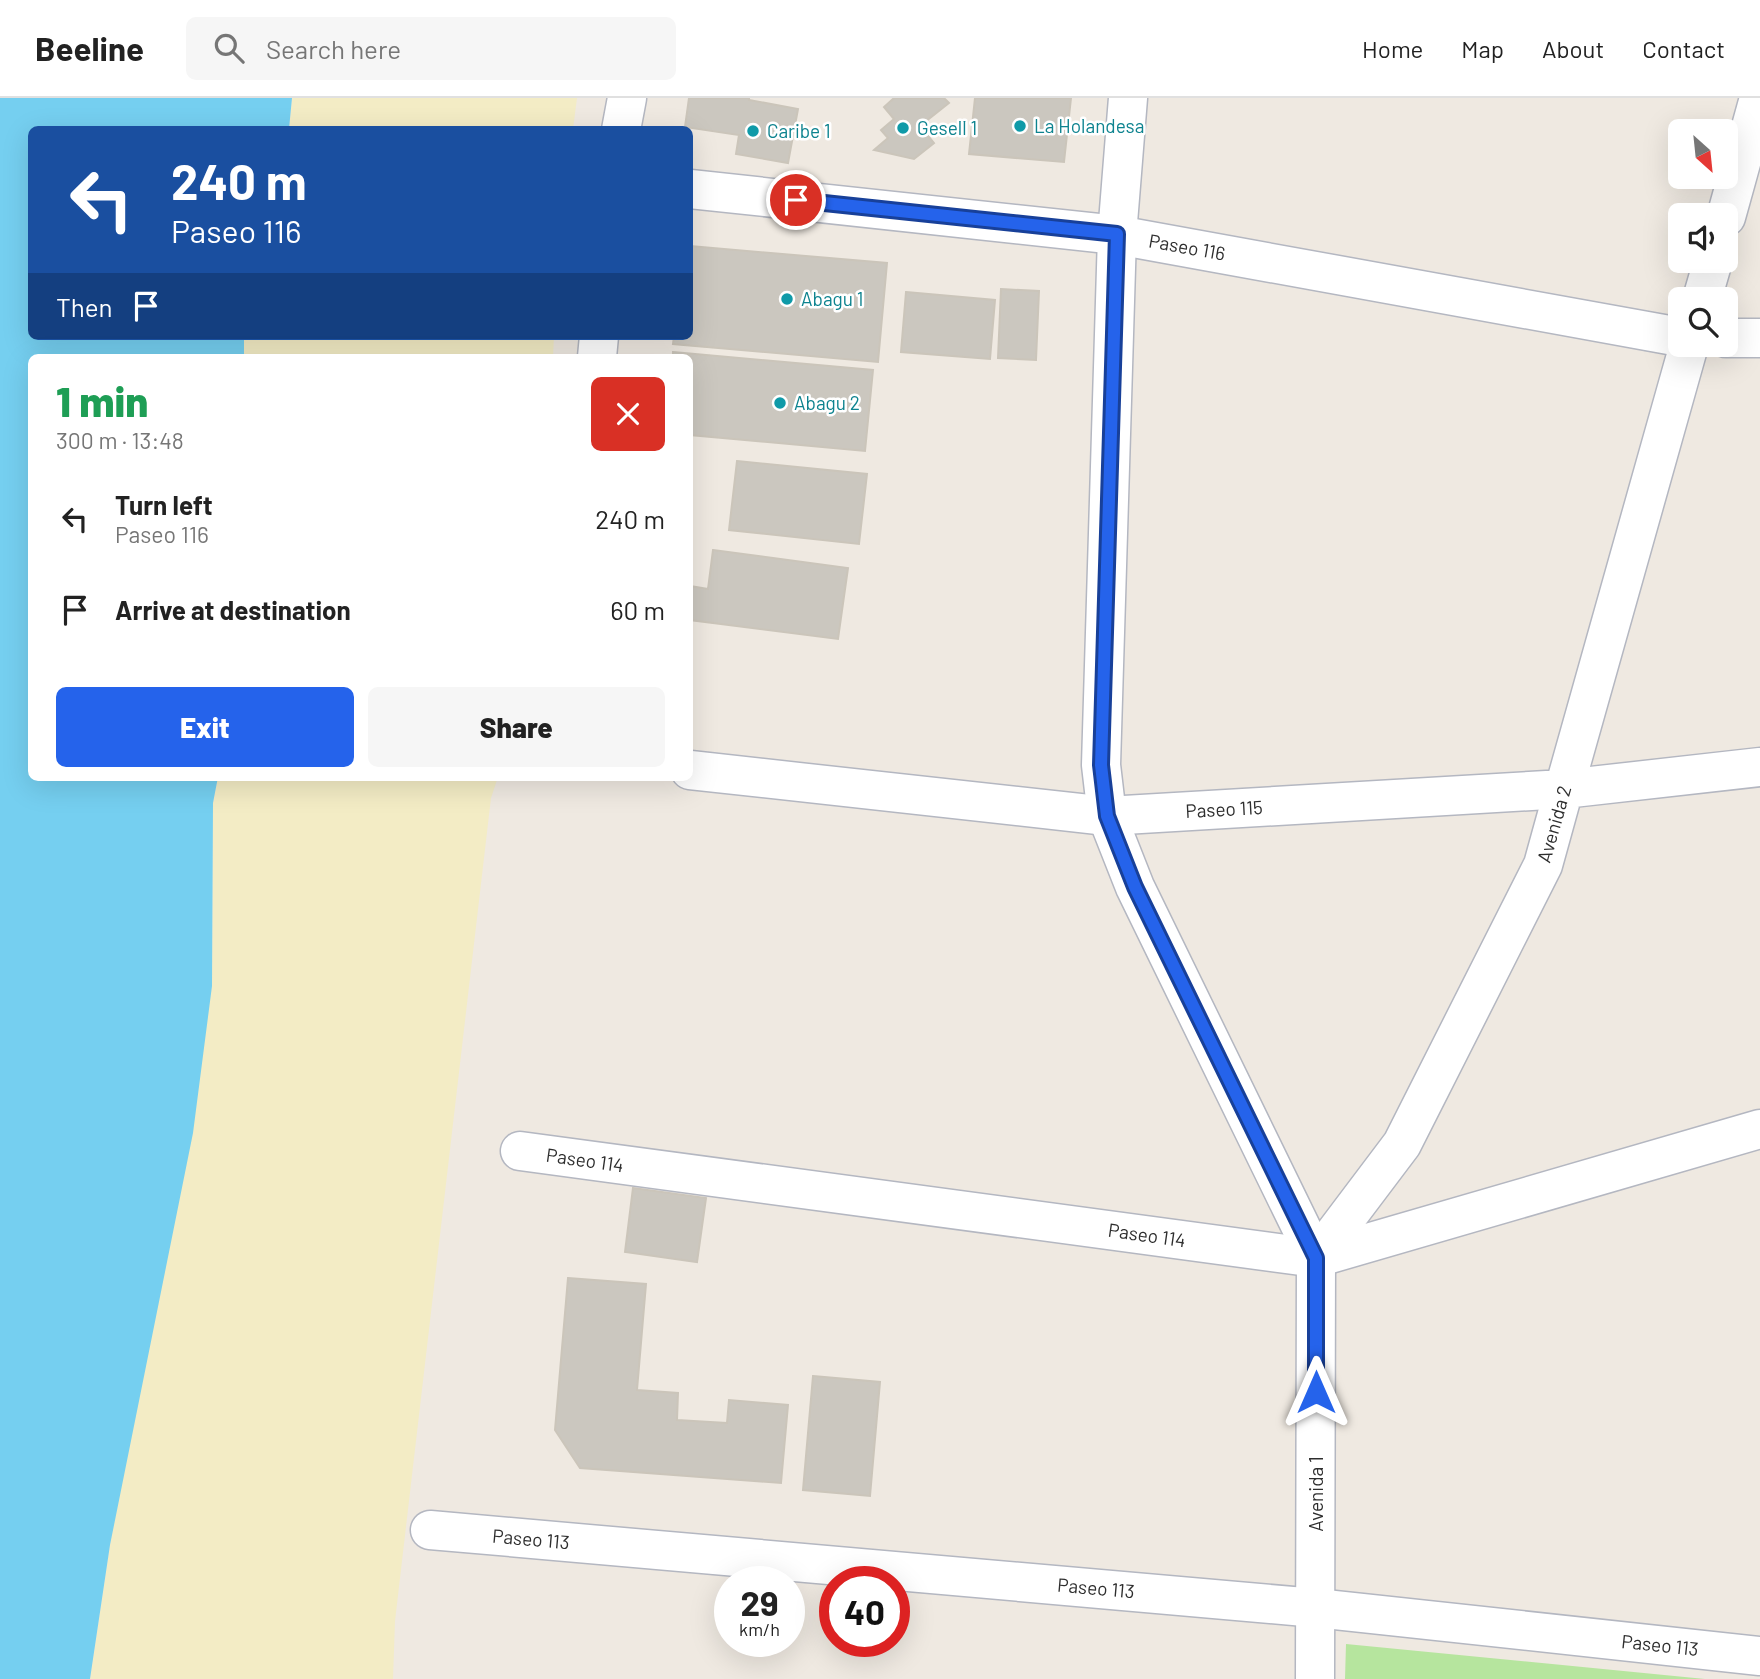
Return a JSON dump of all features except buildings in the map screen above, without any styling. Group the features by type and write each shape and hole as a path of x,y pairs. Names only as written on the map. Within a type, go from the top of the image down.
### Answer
{"street":[{"path":"622,126 627,98"},
{"name":"Avenida 1","path":"1128,98 1117,234 1101,765 1107,816 1135,887 1316,1258 1315,1679"},
{"path":"1730,203 1759,98"},
{"name":"Paseo 116","path":"693,189 1117,234 1668,335"},
{"path":"1738,338 1760,338"},
{"name":"Avenida 2","path":"1316,1258 1402,1144 1543,864 1686,357"},
{"name":"Paseo 115","path":"693,770 1107,816 1564,789 1760,767"},
{"name":"Paseo 114","path":"520,1151 1316,1258 1760,1129"},
{"name":"Paseo 113","path":"430,1530 1317,1608 1760,1656"}],"green space":[{"path":"1346,1644 1705,1679 1345,1679"}],"sand":[{"path":"292,98 577,98 573,126 289,126"},
{"path":"244,340 554,340 553,354 244,354"},
{"path":"217,781 497,781 491,798 395,1621 393,1679 90,1679 110,1545 212,986 213,803"}],"water":[{"path":"0,98 292,98 289,126 28,126 28,340 244,340 244,354 28,354 28,781 217,781 213,803 212,986 193,1133 110,1545 90,1679 0,1679"}],"place":[{"name":"La Holandesa","path":"1020,126"},
{"name":"Gesell 1","path":"903,128"},
{"name":"Caribe 1","path":"753,131"},
{"name":"Abagu 1","path":"787,299"},
{"name":"Abagu 2","path":"780,403"}],"route":[{"path":"796,200 1117,234 1101,765 1107,816 1135,887 1316,1258 1316,1392"}]}
